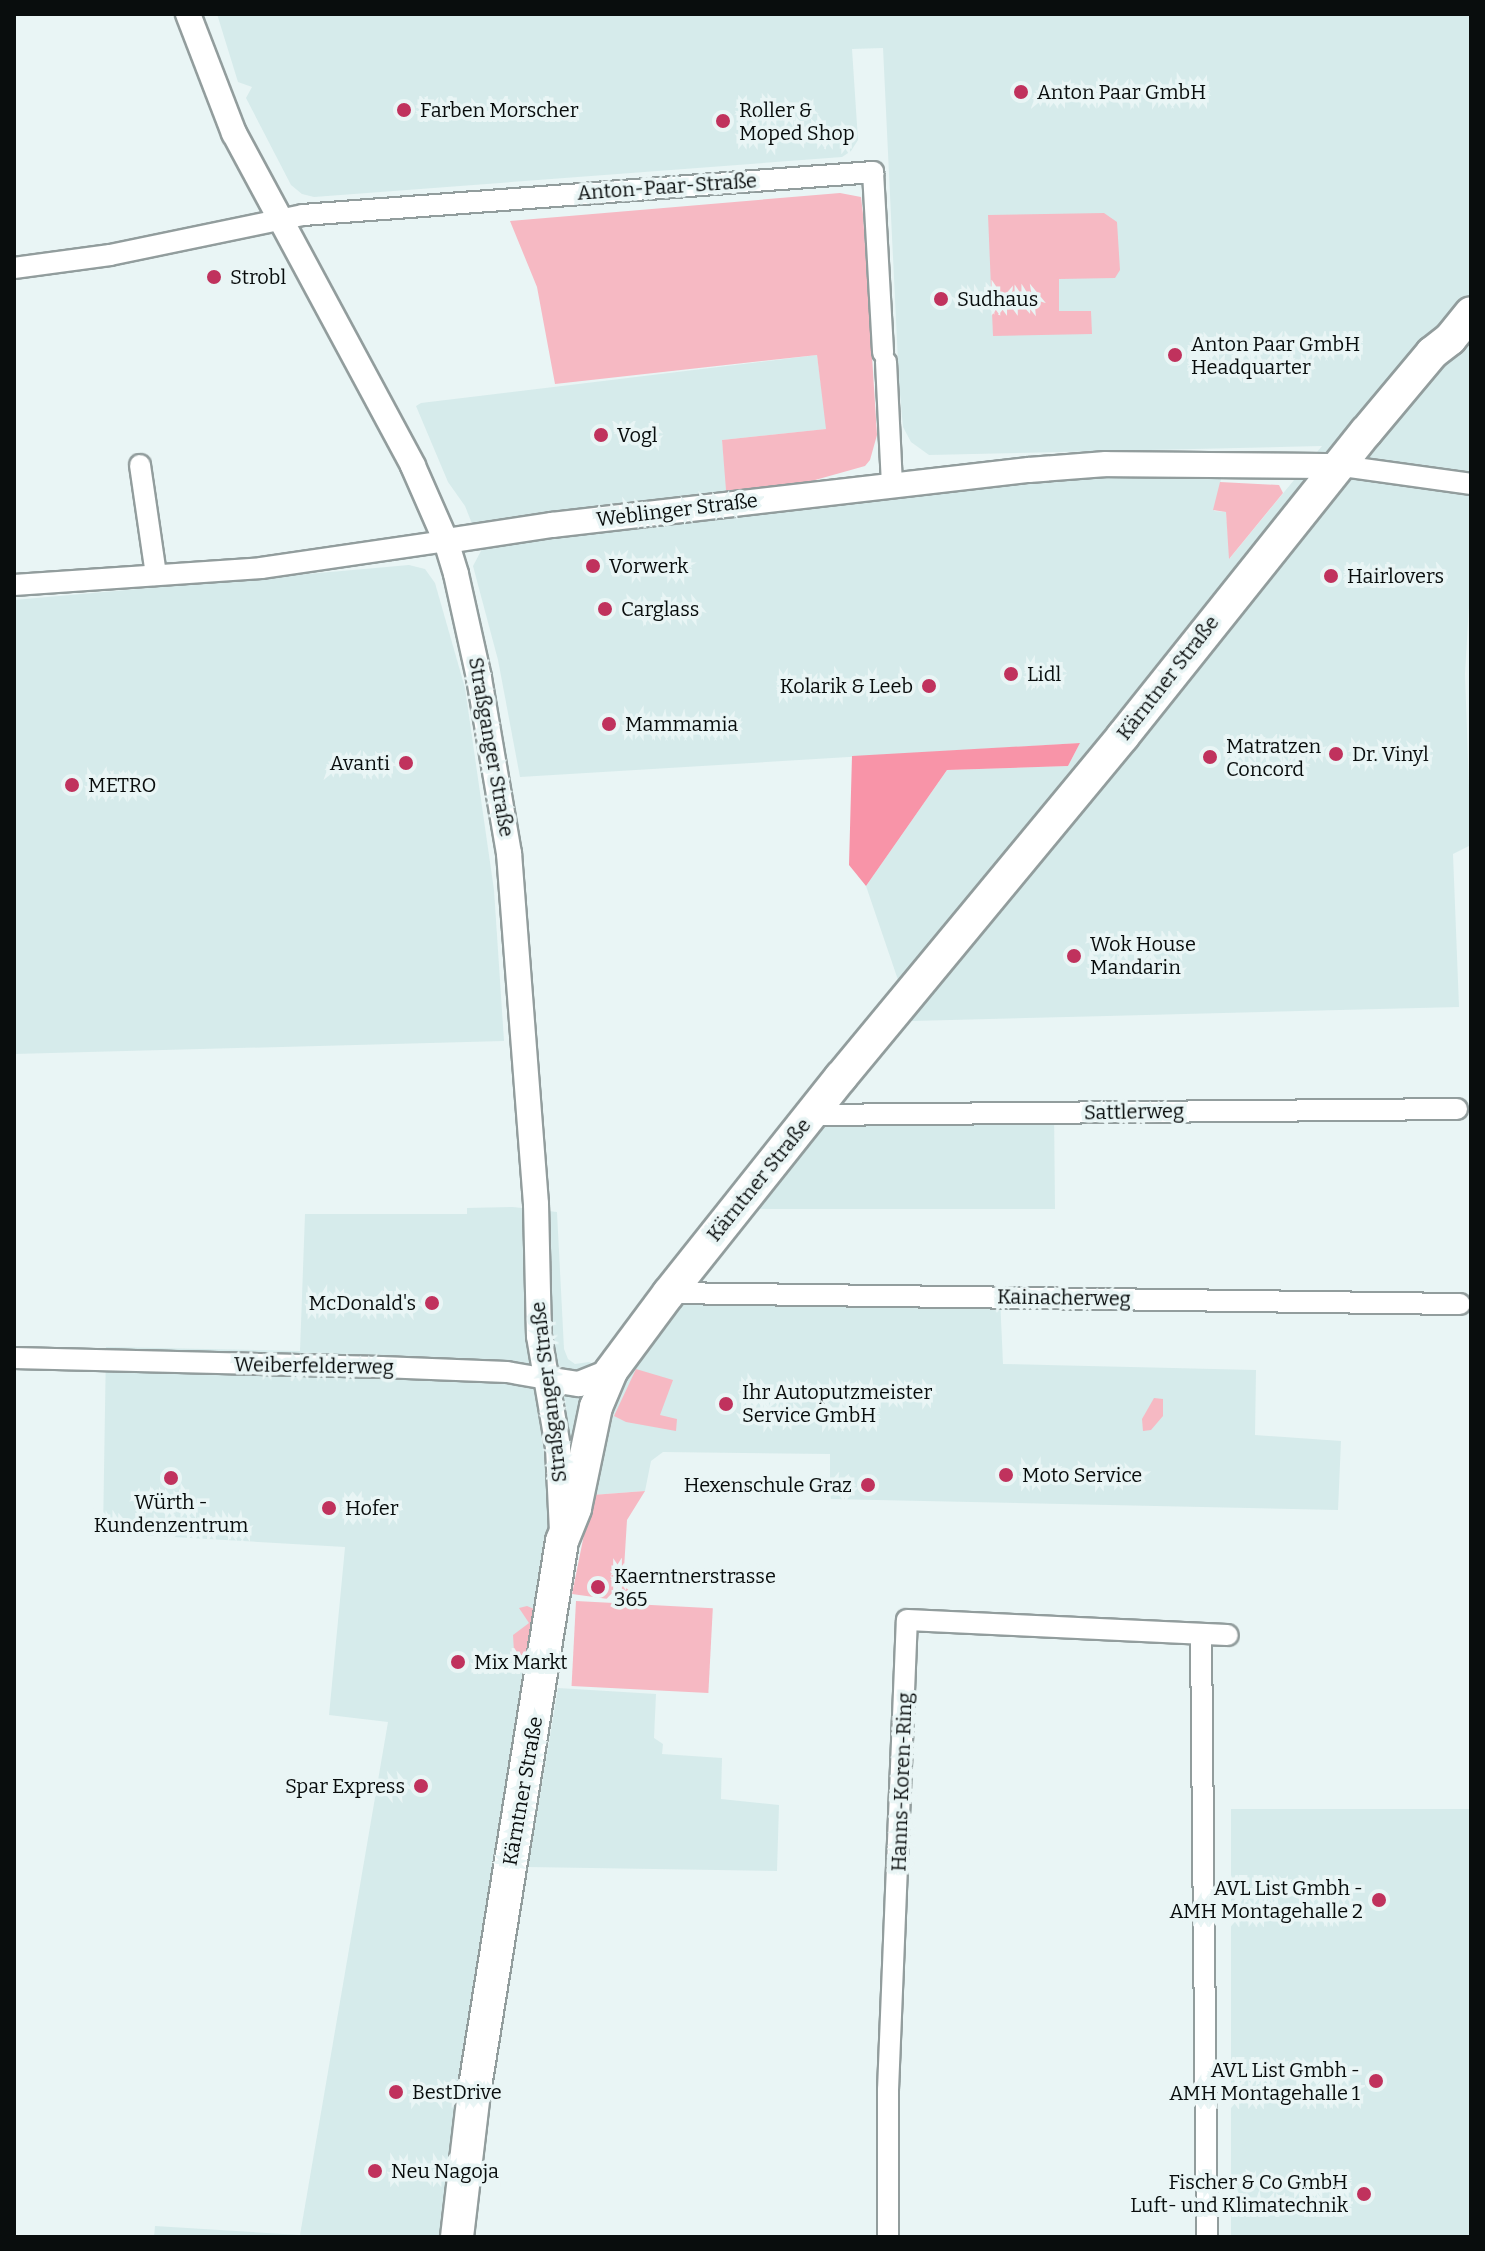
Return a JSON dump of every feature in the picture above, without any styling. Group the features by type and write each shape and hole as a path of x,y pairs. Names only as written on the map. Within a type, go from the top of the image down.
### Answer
{"main road":[{"name":"Kärntner Straße","path":"457,2237 474,2093 562,1541 575,1508 596,1407 611,1371 811,1115 1432,353 1450,339 1471,313"}],"street":[{"name":"Straßganger Straße","path":"188,14 234,133 413,466 446,541 474,650 509,853 536,1204 539,1336 558,1447 562,1541"},
{"name":"Anton-Paar-Straße","path":"281,220 360,209 873,172 892,484"},
{"path":"14,268 110,255 281,220"},
{"name":"Weblinger Straße","path":"14,585 261,568 552,525 892,484 1106,464 1342,466"},
{"path":"140,465 156,575"},
{"path":"1342,466 1471,484"},
{"name":"Sattlerweg","path":"811,1115 1457,1109"},
{"name":"Kainacherweg","path":"669,1293 1460,1304"},
{"name":"Weiberfelderweg","path":"14,1358 507,1372 579,1384 611,1371"},
{"name":"Hanns-Koren-Ring","path":"888,2237 888,2090 907,1620 1228,1635"},
{"path":"1201,1634 1207,2237"}],"shaded area":[{"path":"217,14 1471,14 1471,571 1465,674 1471,845 1453,854 1459,1007 912,1021 866,886 947,770 1068,766 1080,743 520,777 498,660 473,566 482,549 465,506 448,482 416,406 421,403 817,355 827,429 722,440 730,516 1062,476 1221,479 1214,511 1226,512 1230,558 1322,446 929,455 911,442 903,427 899,383 883,48 852,49 858,140 851,151 842,157 314,197 302,194 291,185 246,98 252,87 238,82"},
{"path":"840,193 861,197 863,214 877,435 870,460 865,466 808,482 728,493 726,490 722,440 826,429 817,355 555,384 537,287 510,221"},
{"path":"1104,213 1117,222 1120,270 1115,278 1059,279 1059,311 1091,311 1092,334 993,336 988,215"},
{"path":"1220,482 1279,485 1283,493 1229,559 1226,512 1213,510"},
{"path":"409,565 425,569 435,583 465,688 494,890 504,1041 14,1054 14,600"},
{"path":"1080,743 1068,766 947,770 866,886 849,865 852,756"},
{"path":"851,1105 865,1109 1054,1107 1055,1209 737,1209 811,1115"},
{"path":"513,1207 557,1212 564,1349 568,1359 575,1364 589,1362 611,1371 669,1293 1000,1297 1003,1364 1256,1370 1255,1435 1341,1441 1338,1510 830,1499 830,1454 663,1452 651,1461 645,1491 592,1495 582,1538 562,1542 457,2237 154,2237 155,2226 300,2235 388,1722 329,1715 345,1547 103,1533 106,1347 300,1351 305,1214 467,1214 467,1208"},
{"path":"636,1369 673,1380 660,1415 677,1419 676,1431 626,1422 614,1416"},
{"path":"1154,1398 1163,1399 1163,1416 1151,1430 1143,1431 1142,1419"},
{"path":"645,1491 627,1520 623,1585 635,1596 608,1599 572,1594 592,1495"},
{"path":"576,1601 713,1608 708,1693 572,1686"},
{"path":"527,1606 534,1609 530,1644 526,1653 520,1656 514,1652 513,1635 529,1623 519,1608"},
{"path":"558,1688 656,1694 654,1738 663,1744 662,1754 722,1758 721,1799 779,1805 777,1871 528,1867"},
{"path":"1231,1809 1471,1809 1471,2237 1231,2237"}],"place":[{"name":"Anton Paar GmbH","path":"1021,92"},
{"name":"Farben Morscher","path":"404,110"},
{"name":"Roller & Moped Shop","path":"723,121"},
{"name":"Strobl","path":"214,277"},
{"name":"Sudhaus","path":"941,299"},
{"name":"Anton Paar GmbH Headquarter","path":"1175,355"},
{"name":"Vogl","path":"601,435"},
{"name":"Vorwerk","path":"593,566"},
{"name":"Hairlovers","path":"1331,576"},
{"name":"Carglass","path":"605,609"},
{"name":"Lidl","path":"1011,674"},
{"name":"Kolarik & Leeb","path":"929,686"},
{"name":"Mammamia","path":"609,724"},
{"name":"Dr. Vinyl","path":"1336,754"},
{"name":"Matratzen Concord","path":"1210,757"},
{"name":"Avanti","path":"406,763"},
{"name":"METRO","path":"72,785"},
{"name":"Wok House Mandarin","path":"1074,956"},
{"name":"McDonald's","path":"432,1303"},
{"name":"Ihr Autoputzmeister Service GmbH","path":"726,1404"},
{"name":"Moto Service","path":"1006,1475"},
{"name":"Würth - Kundenzentrum","path":"171,1478"},
{"name":"Hexenschule Graz","path":"868,1485"},
{"name":"Hofer","path":"329,1508"},
{"name":"Kaerntnerstrasse 365","path":"598,1587"},
{"name":"Mix Markt","path":"458,1662"},
{"name":"Spar Express","path":"421,1786"},
{"name":"AVL List Gmbh - AMH Montagehalle 2","path":"1379,1900"},
{"name":"AVL List Gmbh - AMH Montagehalle 1","path":"1376,2081"},
{"name":"BestDrive","path":"396,2092"},
{"name":"Neu Nagoja","path":"375,2171"},
{"name":"Fischer & Co GmbH Luft- und Klimatechnik","path":"1364,2194"}]}
